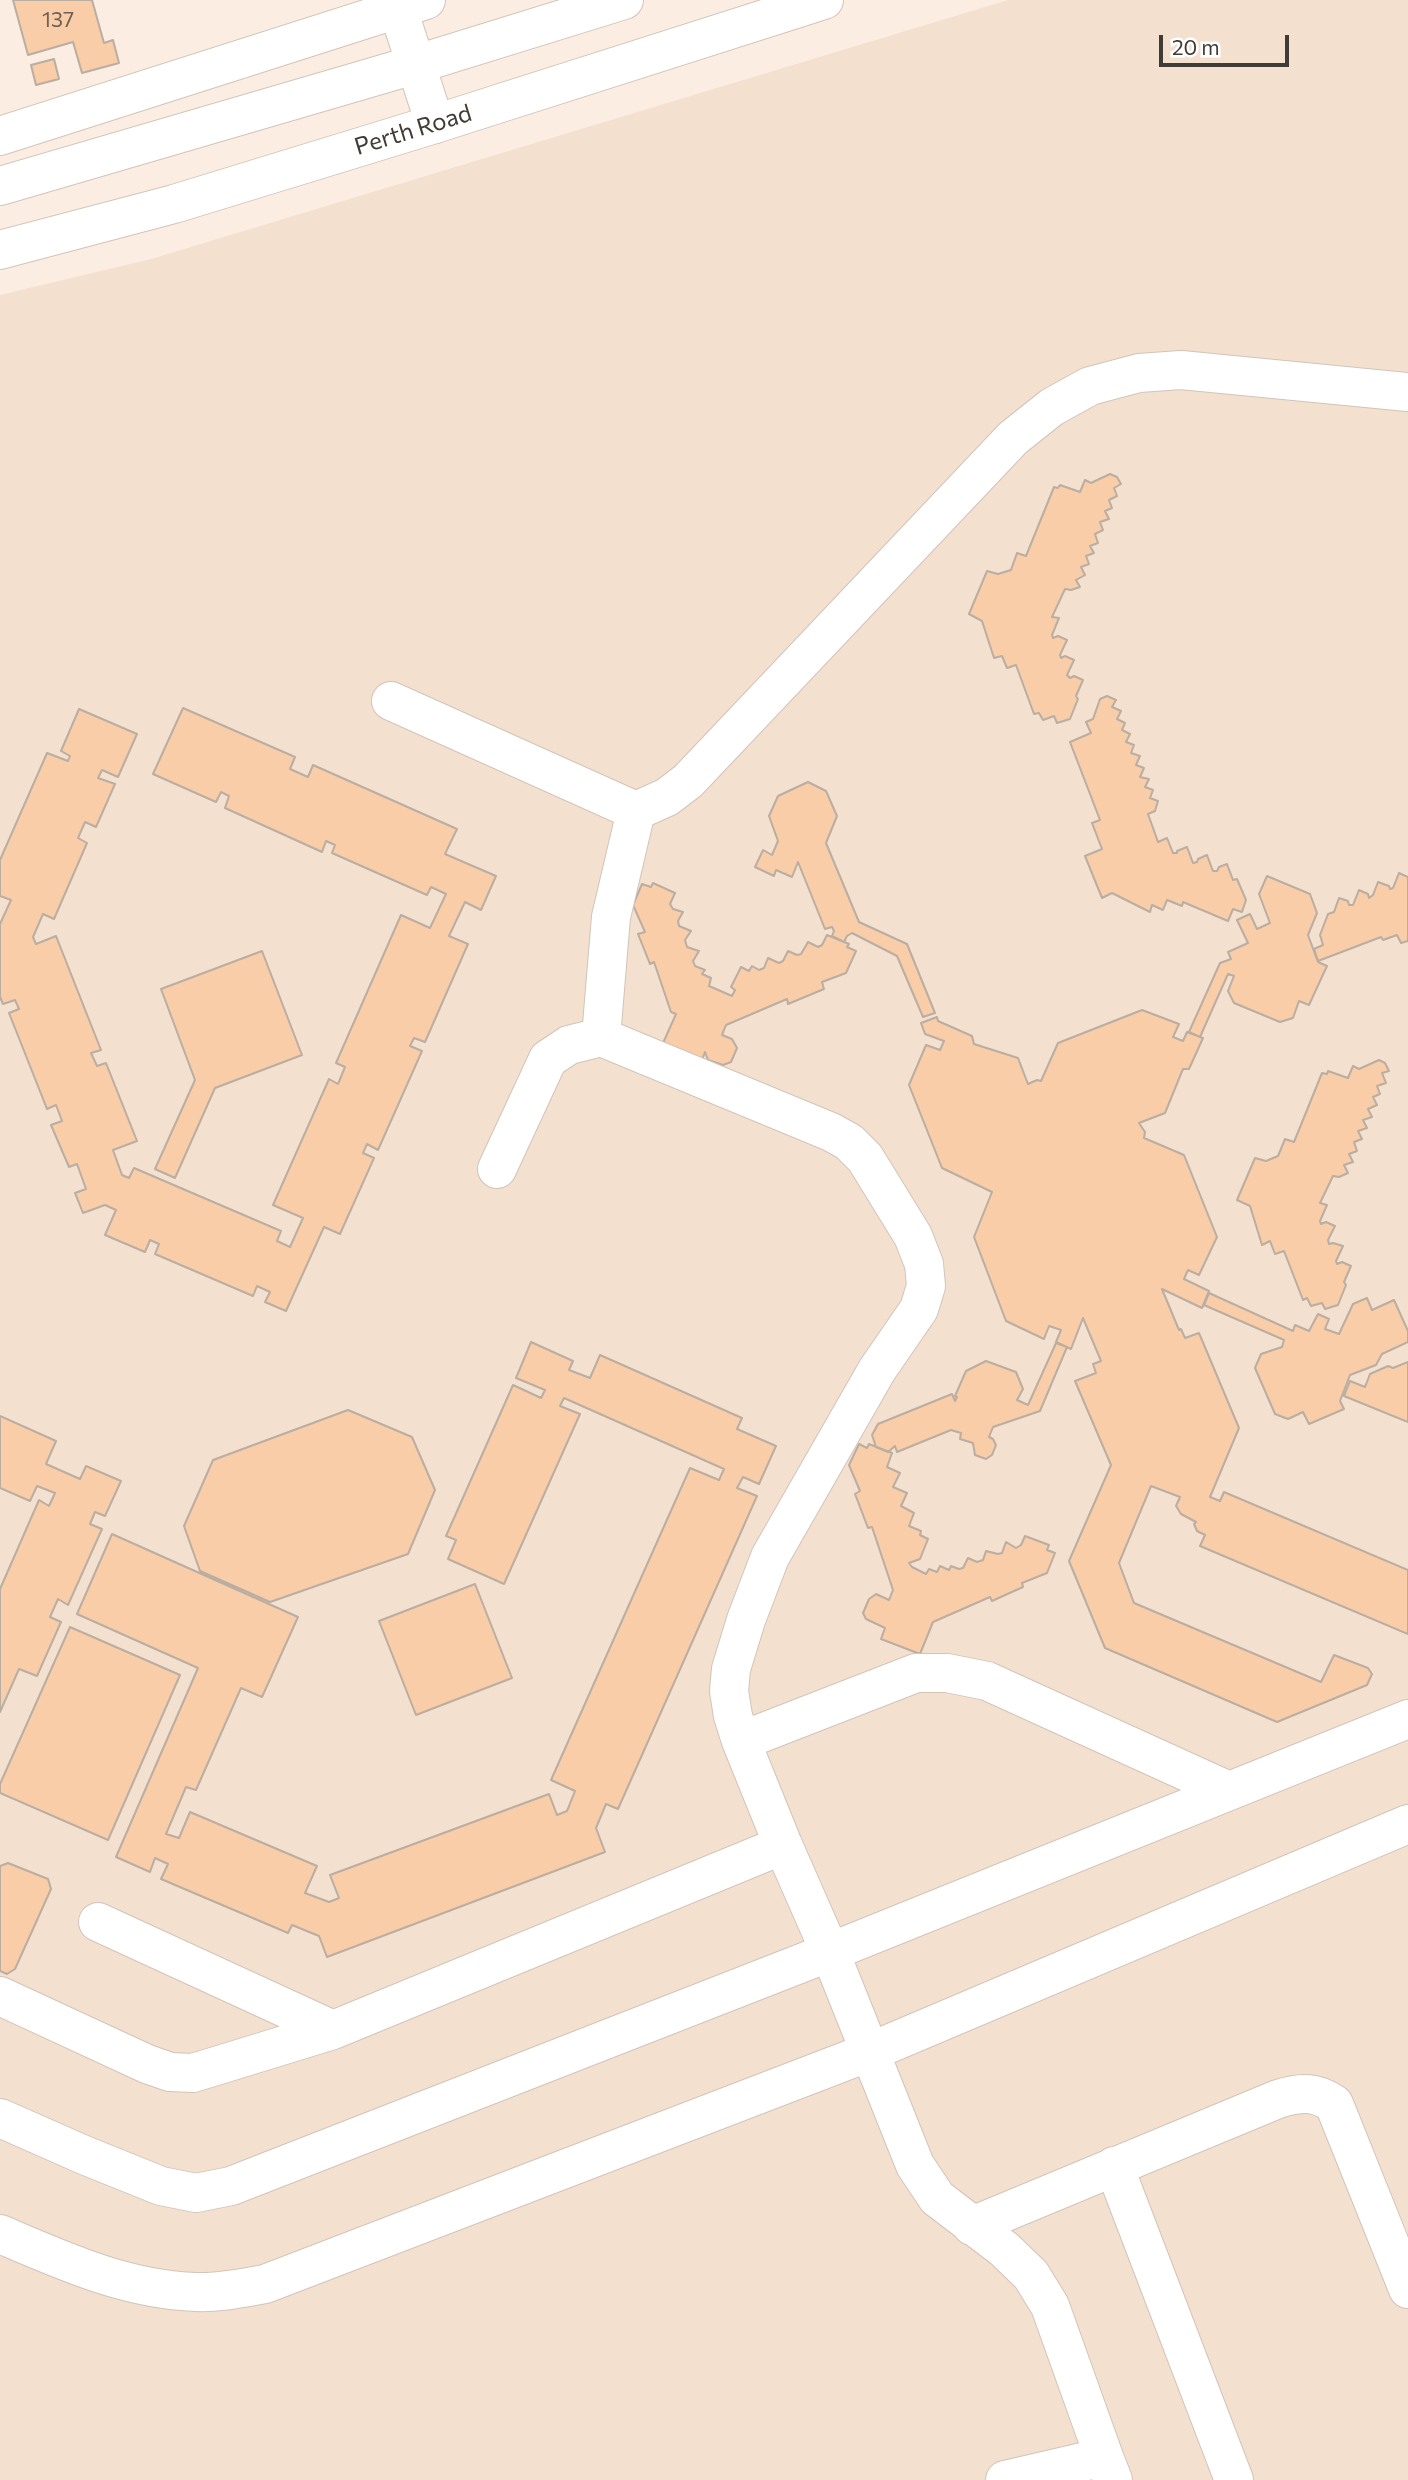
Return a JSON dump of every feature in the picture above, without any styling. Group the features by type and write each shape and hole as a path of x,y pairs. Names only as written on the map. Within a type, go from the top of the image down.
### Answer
{"main road":[{"path":"0,186 414,65 624,0"},
{"name":"Perth Road","path":"0,250 174,204 824,0"},
{"path":"0,136 406,3 414,65 435,124"},
{"path":"391,701 636,811 667,797 688,781 1013,438 1052,407 1090,386 1139,373 1181,370 1408,392"},
{"path":"601,1037 611,917 636,811"},
{"path":"497,1169 548,1059 569,1045 601,1037 831,1132 849,1142 865,1158 906,1225 924,1264 926,1286 919,1309 877,1370 770,1557 731,1669 729,1691 741,1741 872,2051 915,2165 937,2198 1003,2249 1031,2275 1050,2306 1108,2468 1006,2480"},
{"path":"741,1741 916,1673 947,1673 987,1681 1229,1791"},
{"path":"0,2118 161,2186 196,2193 231,2186 831,1952 1408,1719"},
{"path":"0,2234 84,2269 147,2287 195,2292 225,2291 265,2284 872,2051 1408,1824"},
{"path":"0,1996 147,2064 170,2072 193,2073 333,2030 783,1845"},
{"path":"98,1922 333,2030"},
{"path":"972,2225 1278,2099 1310,2092 1335,2104 1408,2289"},
{"path":"1114,2166 1234,2480"}],"shaded area":[{"path":"1008,0 1408,0 1408,2480 0,2480 0,295 151,259"}],"building":[{"path":"13,0 92,0 104,43 113,40 119,63 82,73 73,42 28,55"},
{"path":"54,59 59,79 36,85 31,65"},
{"path":"1110,474 1117,477 1121,484 1114,488 1117,496 1109,500 1112,508 1105,511 1109,519 1100,522 1103,530 1095,534 1098,543 1090,546 1094,553 1086,556 1089,564 1081,567 1085,575 1076,580 1080,587 1065,589 1052,617 1059,618 1053,638 1058,636 1067,640 1061,658 1065,656 1074,660 1067,675 1083,680 1076,696 1078,699 1070,719 1057,723 1054,716 1043,720 1039,713 1034,714 1016,665 1007,668 1002,656 994,658 982,621 969,614 987,571 998,574 1011,570 1017,553 1026,556 1054,487 1058,488 1060,485 1080,492 1085,480 1091,483"},
{"path":"1107,696 1116,700 1112,707 1121,711 1117,719 1125,723 1122,730 1130,734 1126,742 1134,745 1131,753 1140,756 1136,765 1144,768 1140,777 1149,779 1145,787 1153,790 1150,798 1158,801 1155,811 1148,814 1158,842 1167,838 1173,853 1187,847 1193,863 1207,855 1213,871 1227,864 1233,880 1237,879 1246,900 1242,912 1233,909 1228,921 1183,902 1182,906 1167,900 1163,910 1152,905 1150,912 1112,893 1102,898 1085,856 1102,849 1092,823 1100,820 1070,742 1091,733 1086,722 1093,719 1100,699"},
{"path":"183,708 295,757 290,769 308,777 313,765 457,829 445,854 496,876 481,910 465,902 449,936 468,944 425,1042 414,1038 410,1046 422,1051 378,1150 367,1144 363,1153 374,1158 340,1234 324,1227 286,1311 265,1302 270,1292 257,1286 253,1296 155,1254 159,1244 150,1240 145,1252 105,1235 116,1210 105,1205 83,1213 75,1193 86,1189 77,1164 69,1167 51,1125 62,1121 56,1105 47,1109 9,1013 19,1009 15,1000 3,1004 0,997 0,924 11,900 0,896 0,860 47,753 68,761 70,756 61,751 79,709 137,734 118,777 102,770 98,778 115,784 96,827 85,822 78,838 87,843 54,919 43,914 33,937 36,944 56,936 101,1050 91,1053 97,1066 106,1063 137,1141 113,1150 122,1175 129,1178 134,1168 281,1231 277,1241 290,1247 303,1218 273,1205 329,1079 338,1084 345,1067 336,1063 401,915 430,928 446,894 431,887 427,895 332,853 335,845 326,841 322,852 225,808 229,796 221,792 216,802 153,774"},
{"path":"808,782 826,791 837,816 826,843 859,922 907,944 935,1013 923,1017 897,956 852,933 844,942 832,936 832,927 825,929 798,862 792,877 776,870 774,876 755,867 763,850 772,855 778,841 769,816 778,796"},
{"path":"1399,873 1408,877 1408,941 1401,943 1397,935 1383,940 1381,937 1318,961 1314,949 1323,945 1320,935 1328,914 1334,912 1339,898 1353,905 1359,890 1368,894 1369,898 1378,882 1393,888"},
{"path":"1267,876 1310,894 1317,913 1308,935 1318,962 1327,966 1309,1005 1299,1001 1293,1018 1280,1022 1234,1003 1228,991 1234,976 1228,974 1200,1037 1189,1032 1220,963 1231,959 1228,952 1248,943 1237,920 1250,914 1257,929 1270,923 1259,894"},
{"path":"653,883 675,893 670,904 673,909 683,912 678,921 679,926 691,931 685,940 687,947 699,951 693,961 695,966 705,970 702,974 711,978 709,986 732,996 735,990 731,987 741,967 749,971 752,966 759,970 764,968 768,958 779,963 788,951 801,954 808,942 818,947 822,945 827,935 849,944 847,947 856,951 846,973 822,982 824,989 788,1004 787,999 726,1025 722,1035 732,1039 737,1048 731,1062 723,1065 708,1060 705,1052 699,1068 659,1052 676,1014 671,1012 654,962 650,964 638,934 645,932 633,905 642,884 651,887"},
{"path":"262,951 302,1055 215,1088 175,1178 155,1169 195,1080 161,989"},
{"path":"1142,1010 1179,1024 1173,1037 1183,1041 1187,1032 1203,1038 1189,1069 1183,1069 1165,1113 1139,1123 1145,1132 1144,1138 1184,1155 1217,1237 1199,1275 1188,1270 1184,1279 1209,1291 1202,1308 1162,1289 1185,1338 1199,1333 1239,1428 1210,1497 1220,1501 1224,1492 1408,1570 1408,1634 1200,1546 1205,1535 1197,1531 1194,1524 1196,1522 1181,1514 1176,1506 1180,1497 1151,1486 1119,1563 1134,1603 1321,1682 1334,1655 1368,1668 1372,1674 1367,1685 1277,1722 1105,1648 1069,1561 1111,1465 1075,1381 1096,1373 1093,1364 1101,1361 1083,1318 1071,1349 1056,1342 1061,1330 1049,1326 1044,1339 1006,1321 974,1237 992,1192 942,1168 909,1085 926,1045 940,1050 944,1041 925,1034 921,1023 937,1017 938,1021 972,1036 974,1044 1018,1058 1028,1084 1041,1081 1058,1043"},
{"path":"1379,1060 1385,1063 1389,1071 1382,1073 1386,1083 1377,1086 1380,1094 1373,1097 1377,1105 1368,1109 1372,1117 1363,1120 1367,1128 1358,1131 1362,1139 1354,1142 1357,1151 1349,1154 1353,1162 1344,1165 1348,1173 1339,1177 1333,1176 1320,1203 1327,1205 1321,1224 1326,1222 1335,1226 1328,1240 1329,1244 1343,1246 1337,1264 1342,1262 1351,1266 1344,1282 1346,1285 1338,1305 1325,1309 1322,1303 1311,1306 1307,1298 1303,1300 1284,1251 1275,1254 1270,1241 1262,1245 1250,1206 1237,1200 1255,1158 1266,1161 1278,1156 1285,1139 1294,1142 1322,1073 1327,1074 1328,1071 1348,1078 1353,1066 1359,1069"},
{"path":"1209,1293 1293,1331 1295,1325 1309,1331 1318,1314 1329,1319 1325,1329 1339,1334 1353,1304 1367,1298 1372,1310 1394,1300 1408,1331 1408,1342 1382,1354 1376,1365 1350,1375 1340,1401 1344,1409 1309,1424 1303,1412 1288,1419 1275,1414 1255,1368 1261,1354 1282,1347 1284,1340 1204,1305"},
{"path":"531,1342 573,1361 569,1370 590,1378 600,1355 742,1418 737,1429 776,1446 759,1484 743,1477 737,1488 757,1496 618,1809 606,1804 596,1828 605,1852 327,1957 319,1936 292,1925 288,1933 161,1879 168,1864 155,1858 150,1872 116,1857 198,1668 77,1614 112,1534 298,1617 262,1697 241,1688 196,1790 186,1787 166,1834 179,1838 190,1812 317,1866 305,1893 329,1902 339,1898 330,1875 549,1794 557,1815 567,1811 575,1791 551,1780 690,1468 719,1480 724,1469 564,1398 560,1406 580,1414 504,1584 448,1559 456,1540 446,1536 513,1385 541,1398 545,1390 516,1378"},
{"path":"1056,1343 1067,1347 1040,1411 993,1427 989,1437 996,1445 992,1455 986,1459 975,1455 973,1443 960,1439 961,1433 951,1430 897,1452 895,1446 888,1452 876,1447 872,1435 878,1424 952,1394 955,1401 966,1371 986,1361 1016,1372 1023,1389 1017,1400 1028,1405"},
{"path":"1408,1362 1408,1422 1344,1396 1350,1381 1365,1387 1370,1374 1388,1366 1393,1368"},
{"path":"348,1410 412,1437 435,1490 408,1554 270,1602 200,1571 184,1526 213,1460"},
{"path":"0,1416 56,1441 46,1464 80,1479 86,1466 121,1481 105,1516 95,1512 90,1524 102,1529 68,1605 58,1599 50,1617 61,1622 37,1676 19,1669 0,1712 0,1589 39,1500 49,1506 55,1493 37,1486 30,1501 0,1488"},
{"path":"859,1444 867,1448 869,1444 892,1453 887,1467 900,1473 893,1487 907,1493 901,1506 914,1513 909,1526 921,1531 920,1535 928,1539 920,1559 909,1563 912,1567 926,1574 929,1569 937,1572 940,1566 949,1570 951,1566 963,1568 968,1558 977,1562 983,1560 986,1551 1002,1553 1006,1542 1016,1548 1021,1545 1025,1536 1049,1545 1047,1550 1055,1553 1047,1573 1022,1583 1023,1587 992,1601 990,1597 933,1622 920,1654 881,1639 885,1628 866,1619 863,1613 869,1599 876,1594 889,1600 893,1590 872,1527 868,1528 855,1494 860,1491 849,1465"},
{"path":"475,1584 512,1678 416,1715 379,1621"},
{"path":"70,1627 180,1675 108,1840 0,1793 0,1784"},
{"path":"8,1863 48,1879 51,1889 15,1969 7,1974 0,1971 0,1866"}]}
